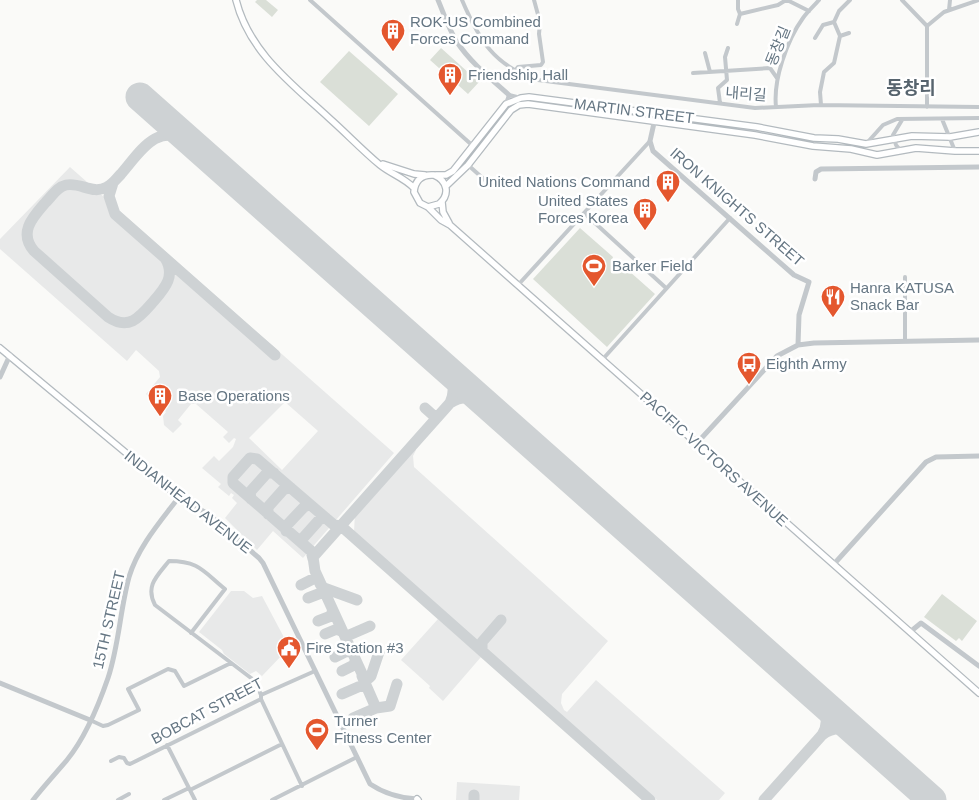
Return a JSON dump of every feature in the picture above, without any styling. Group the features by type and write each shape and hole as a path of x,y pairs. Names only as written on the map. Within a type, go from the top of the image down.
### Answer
{"main road":[{"path":"236,0 254,44 281,75 376,162 404,178 414,188 417,200 428,207 436,206 442,202 446,195 446,186 441,179 434,175"},
{"name":"MARTIN STREET","path":"506,104 529,97 756,127 814,138 838,139 866,144"},
{"path":"376,162 414,174 444,176 453,170 506,104"},
{"name":"MARTIN STREET","path":"446,186 468,165 510,110 520,105 528,104 755,135 813,146 833,146 876,156 916,148 979,151"},
{"path":"866,144 912,136 950,138 979,132"},
{"path":"414,188 418,180 426,175"},
{"path":"442,202 444,216 450,225"},
{"name":"PACIFIC VICTORS AVENUE","path":"428,207 979,693"},
{"name":"INDIANHEAD AVENUE","path":"0,348 179,497"}],"street":[{"path":"310,0 473,146"},
{"path":"438,0 453,35 461,48 509,95 521,98"},
{"name":"내리길","path":"462,0 474,28 484,44 498,60 515,71 549,82 755,108 821,105 979,107"},
{"path":"515,71 518,67 541,65 543,62 539,34 540,22 534,0"},
{"path":"738,0 740,14 738,24"},
{"path":"740,14 778,5 787,0 809,11"},
{"name":"동창길","path":"776,107 775,98 778,78 791,40 803,18 819,0"},
{"path":"821,105 820,92 824,72 834,63 840,36 834,22 839,11 850,0"},
{"path":"902,0 927,26 927,107"},
{"path":"949,10 950,0"},
{"path":"927,26 944,12 979,0"},
{"path":"815,38 824,25 834,22"},
{"path":"840,36 850,33"},
{"path":"720,103 718,88 727,80 725,57 728,48"},
{"path":"705,53 710,72"},
{"path":"693,73 770,68 778,78"},
{"path":"506,104 509,95"},
{"path":"518,285 650,141 656,114"},
{"path":"866,144 883,125 897,120 979,118"},
{"path":"940,119 955,151"},
{"path":"900,150 893,135 902,120"},
{"name":"IRON KNIGHTS STREET","path":"650,141 653,151 794,275 809,282 799,315 798,345"},
{"path":"468,165 486,181"},
{"path":"815,179 816,172 821,169 979,167"},
{"path":"584,214 666,288"},
{"path":"602,360 730,218"},
{"path":"905,277 905,341"},
{"path":"697,444 778,356 798,345 814,343 979,340"},
{"path":"0,377 10,355"},
{"path":"834,564 926,462 936,457 979,456"},
{"name":"INDIANHEAD AVENUE","path":"179,497 208,514 259,558 274,585 370,784 382,792 400,798 418,800"},
{"name":"15TH STREET","path":"33,800 68,759 81,739 108,678 115,653 124,596 130,575 158,523 179,497"},
{"path":"191,633 225,589 196,564 183,561 169,561 151,587 151,598 155,605 191,633 231,663 256,683 302,786"},
{"path":"910,632 921,623 979,666"},
{"path":"0,683 103,726 108,726 139,710 128,689 168,669 175,672 184,686 231,663"},
{"name":"BOBCAT STREET","path":"111,762 119,757 124,758 130,764 315,671"},
{"path":"164,800 282,744"},
{"path":"167,745 195,800"},
{"path":"272,800 357,757"},
{"path":"118,800 125,798 129,794"}],"shaded area":[{"path":"257,0 266,0 278,10 272,17 255,2"},
{"path":"441,48 479,82 468,94 430,60"},
{"path":"349,51 398,94 369,126 320,82"},
{"path":"70,167 394,453 303,558 273,531 257,550 225,518 237,503 232,498 234,495 231,493 229,496 218,487 221,484 202,468 214,456 219,461 233,447 236,439 234,438 229,443 223,437 228,432 196,404 191,404 178,420 182,424 173,433 164,425 163,416 166,412 146,394 160,377 159,371 136,350 127,361 0,249 0,239","holes":["285,402 318,431 282,470 249,438"]},
{"name":"Barker Field","path":"580,228 613,257 612,260 615,264 620,263 655,294 607,347 533,279"},
{"path":"413,447 416,450 413,456 414,467 608,641 562,694 561,703 564,710 567,712 596,680 725,793 719,800 657,800 354,532 355,512"},
{"path":"231,591 244,591 253,598 262,596 287,643 285,652 262,676 256,671 250,674 199,632"},
{"path":"942,594 977,621 962,641 959,638 956,641 924,617"},
{"path":"438,619 481,657 443,701 429,688 430,686 401,660"},
{"path":"457,782 520,786 519,800 456,800"}],"taxiway":[{"path":"165,258 169,271 168,282 165,287 139,317 122,323 108,317 34,251 29,244 27,231 36,213 63,186 77,185 96,190 102,189 113,183 143,148 159,137 168,135 179,136 191,141"},
{"path":"113,183 109,196 115,214 275,355"},
{"path":"446,368 453,385 450,403"},
{"path":"379,652 371,676 364,678 315,571 313,557 450,403 468,398 486,404"},
{"path":"425,408 434,416 435,420"},
{"path":"313,559 311,551 233,483 233,477 250,458 257,459 334,525 341,526 650,800"},
{"path":"251,499 250,492 267,473 274,473"},
{"path":"268,514 268,507 284,489 291,488"},
{"path":"286,531 287,525 304,507 312,506"},
{"path":"303,544 303,538 320,519 326,518"},
{"path":"301,585 315,578 316,575"},
{"path":"320,584 324,588 357,600"},
{"path":"308,598 321,593 322,589"},
{"path":"318,621 331,616 332,612"},
{"path":"482,649 482,642 501,620"},
{"path":"346,641 347,636 370,626"},
{"path":"325,634 337,629 341,631"},
{"path":"335,657 347,651 352,653"},
{"path":"342,671 354,665 355,661"},
{"path":"362,676 376,708 390,706 397,684"},
{"path":"342,694 365,684"},
{"path":"816,697 824,711 826,720 825,730 822,735 836,729 849,730 859,735"},
{"path":"353,718 376,708"},
{"path":"764,800 822,735"},
{"path":"474,795 474,800"}],"runway":[{"path":"140,97 932,800"}],"place":[{"name":"ROK-US Combined Forces Command","path":"393,52"},
{"name":"Friendship Hall","path":"450,96"},
{"name":"United Nations Command","path":"668,203"},
{"name":"United States Forces Korea","path":"645,231"},
{"name":"Barker Field","path":"594,287"},
{"name":"Hanra KATUSA Snack Bar","path":"833,318"},
{"name":"Eighth Army","path":"749,385"},
{"name":"Base Operations","path":"160,417"},
{"name":"Fire Station #3","path":"289,669"},
{"name":"Turner Fitness Center","path":"317,751"}],"district":[{"name":"동창리","path":"911,88"}]}
